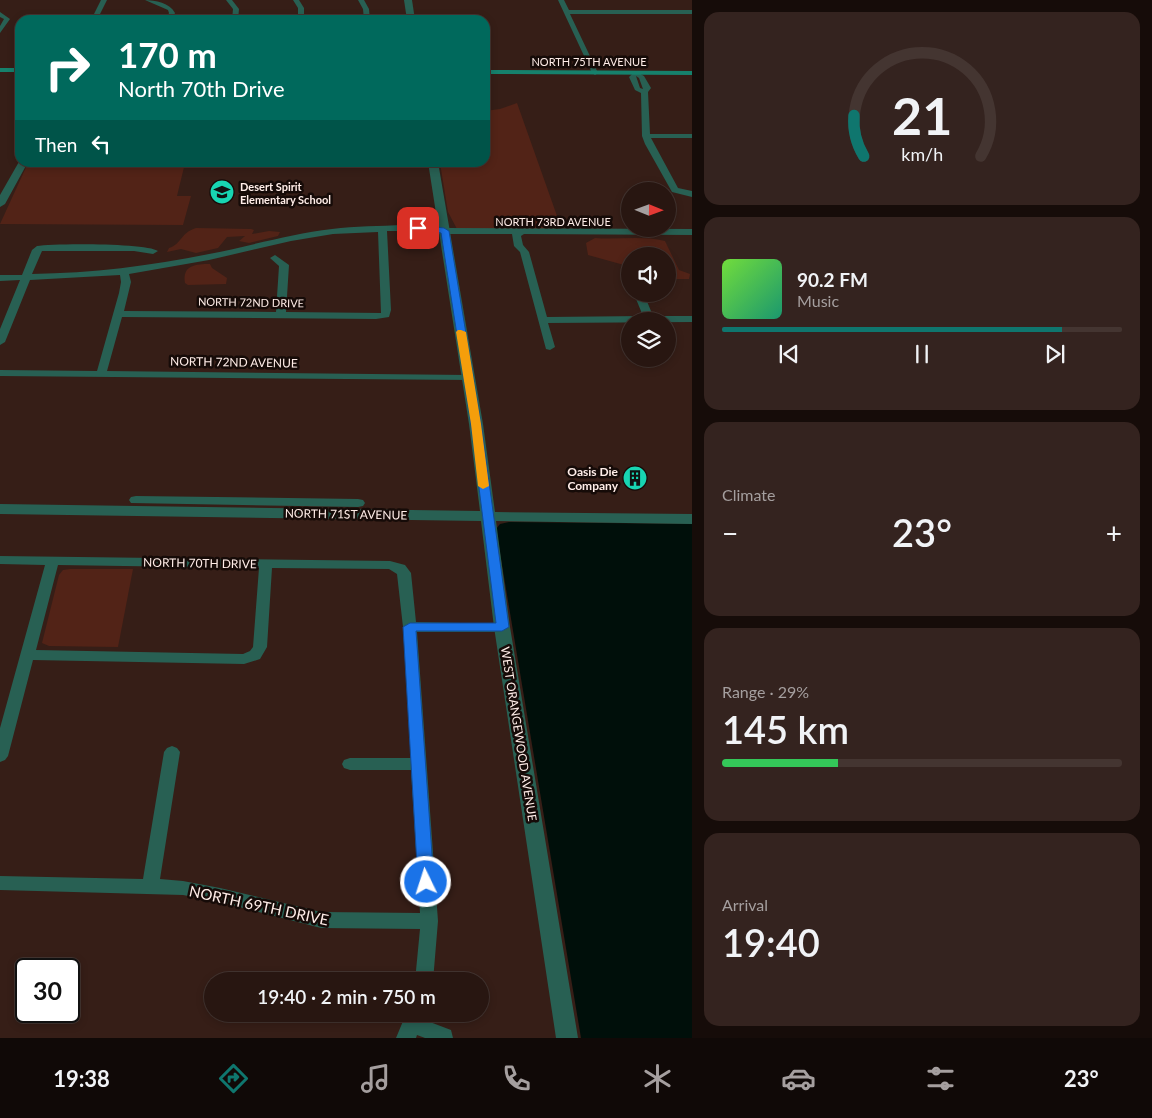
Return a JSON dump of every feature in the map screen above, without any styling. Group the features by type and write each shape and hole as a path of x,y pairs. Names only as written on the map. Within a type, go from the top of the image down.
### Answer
{"main road":[{"path":"0,70 15,70"},
{"name":"NORTH 75TH AVENUE","path":"490,72 692,73"}],"street":[{"path":"96,15 104,0"},
{"path":"148,0 170,9 171,15"},
{"path":"229,0 235,5 236,15"},
{"path":"296,0 301,8 300,15"},
{"path":"361,0 365,6 366,15"},
{"path":"408,0 410,15"},
{"path":"561,0 595,73"},
{"path":"566,12 692,12"},
{"path":"0,14 7,20 1,27"},
{"path":"635,73 632,77 637,89 644,92 646,136 675,190 681,193 692,194"},
{"path":"646,136 692,136"},
{"path":"0,204 20,167"},
{"name":"WEST ORANGEWOOD AVENUE","path":"434,167 468,378 502,627 567,1038"},
{"name":"NORTH 73RD AVENUE","path":"0,274 80,276 124,272 200,257 209,257 315,233 351,229 398,229 404,231 692,232"},
{"name":"NORTH 72ND DRIVE","path":"118,314 385,315 382,229"},
{"path":"521,232 516,236 519,246 524,252 550,346"},
{"path":"0,342 37,250 40,248 134,248 154,251"},
{"path":"275,258 284,265 281,315"},
{"path":"101,374 126,282 124,272"},
{"name":"NORTH 73RD AVENUE","path":"0,278 26,276"},
{"path":"676,319 692,319"},
{"path":"542,320 621,320"},
{"name":"NORTH 72ND AVENUE","path":"0,373 468,378"},
{"name":"NORTH 71ST AVENUE","path":"0,499 192,506 486,511 692,519"},
{"name":"NORTH 71ST AVENUE","path":"0,509 192,506"},
{"name":"NORTH 71ST AVENUE","path":"486,511 692,509"},
{"name":"NORTH 70TH DRIVE","path":"0,560 390,565 400,568 404,574 410,627"},
{"path":"0,756 53,561"},
{"path":"27,655 244,658 255,655 260,647 266,564"},
{"path":"425,972 429,921 410,627 502,627"},
{"path":"150,886 172,752"},
{"path":"350,764 419,764"},
{"name":"NORTH 69TH DRIVE","path":"0,883 183,888 220,895 321,920 429,921"},
{"path":"411,1025 444,1036"}],"shaded area":[{"path":"517,103 562,230 457,229 448,212 441,167 490,167 490,110"},
{"path":"26,167 184,167 177,196 191,196 183,225 0,224"},
{"path":"196,228 251,229 254,230 252,234 269,231 280,232 278,236 249,243 239,241 245,236 227,237 218,248 196,253 181,249 167,252 169,248 187,233"},
{"path":"595,238 648,238 665,241 668,247 621,247 621,264 588,255 586,243"},
{"path":"210,264 212,268 227,278 226,284 188,285 185,283 188,269 195,265"},
{"path":"676,264 679,270 690,274 689,279 676,279"},
{"path":"509,522 692,524 692,1038 581,1038 496,529 500,524"},
{"path":"133,569 118,647 49,646 42,643 59,575 63,570"}],"slow traffic":[{"path":"461,332 476,424 483,486"}],"place":[{"name":"Desert Spirit Elementary School","path":"222,192"},
{"name":"Oasis Die Company","path":"635,478"}],"route":[{"path":"418,228 432,228 444,231 476,424 502,627 410,627 426,882"}]}
